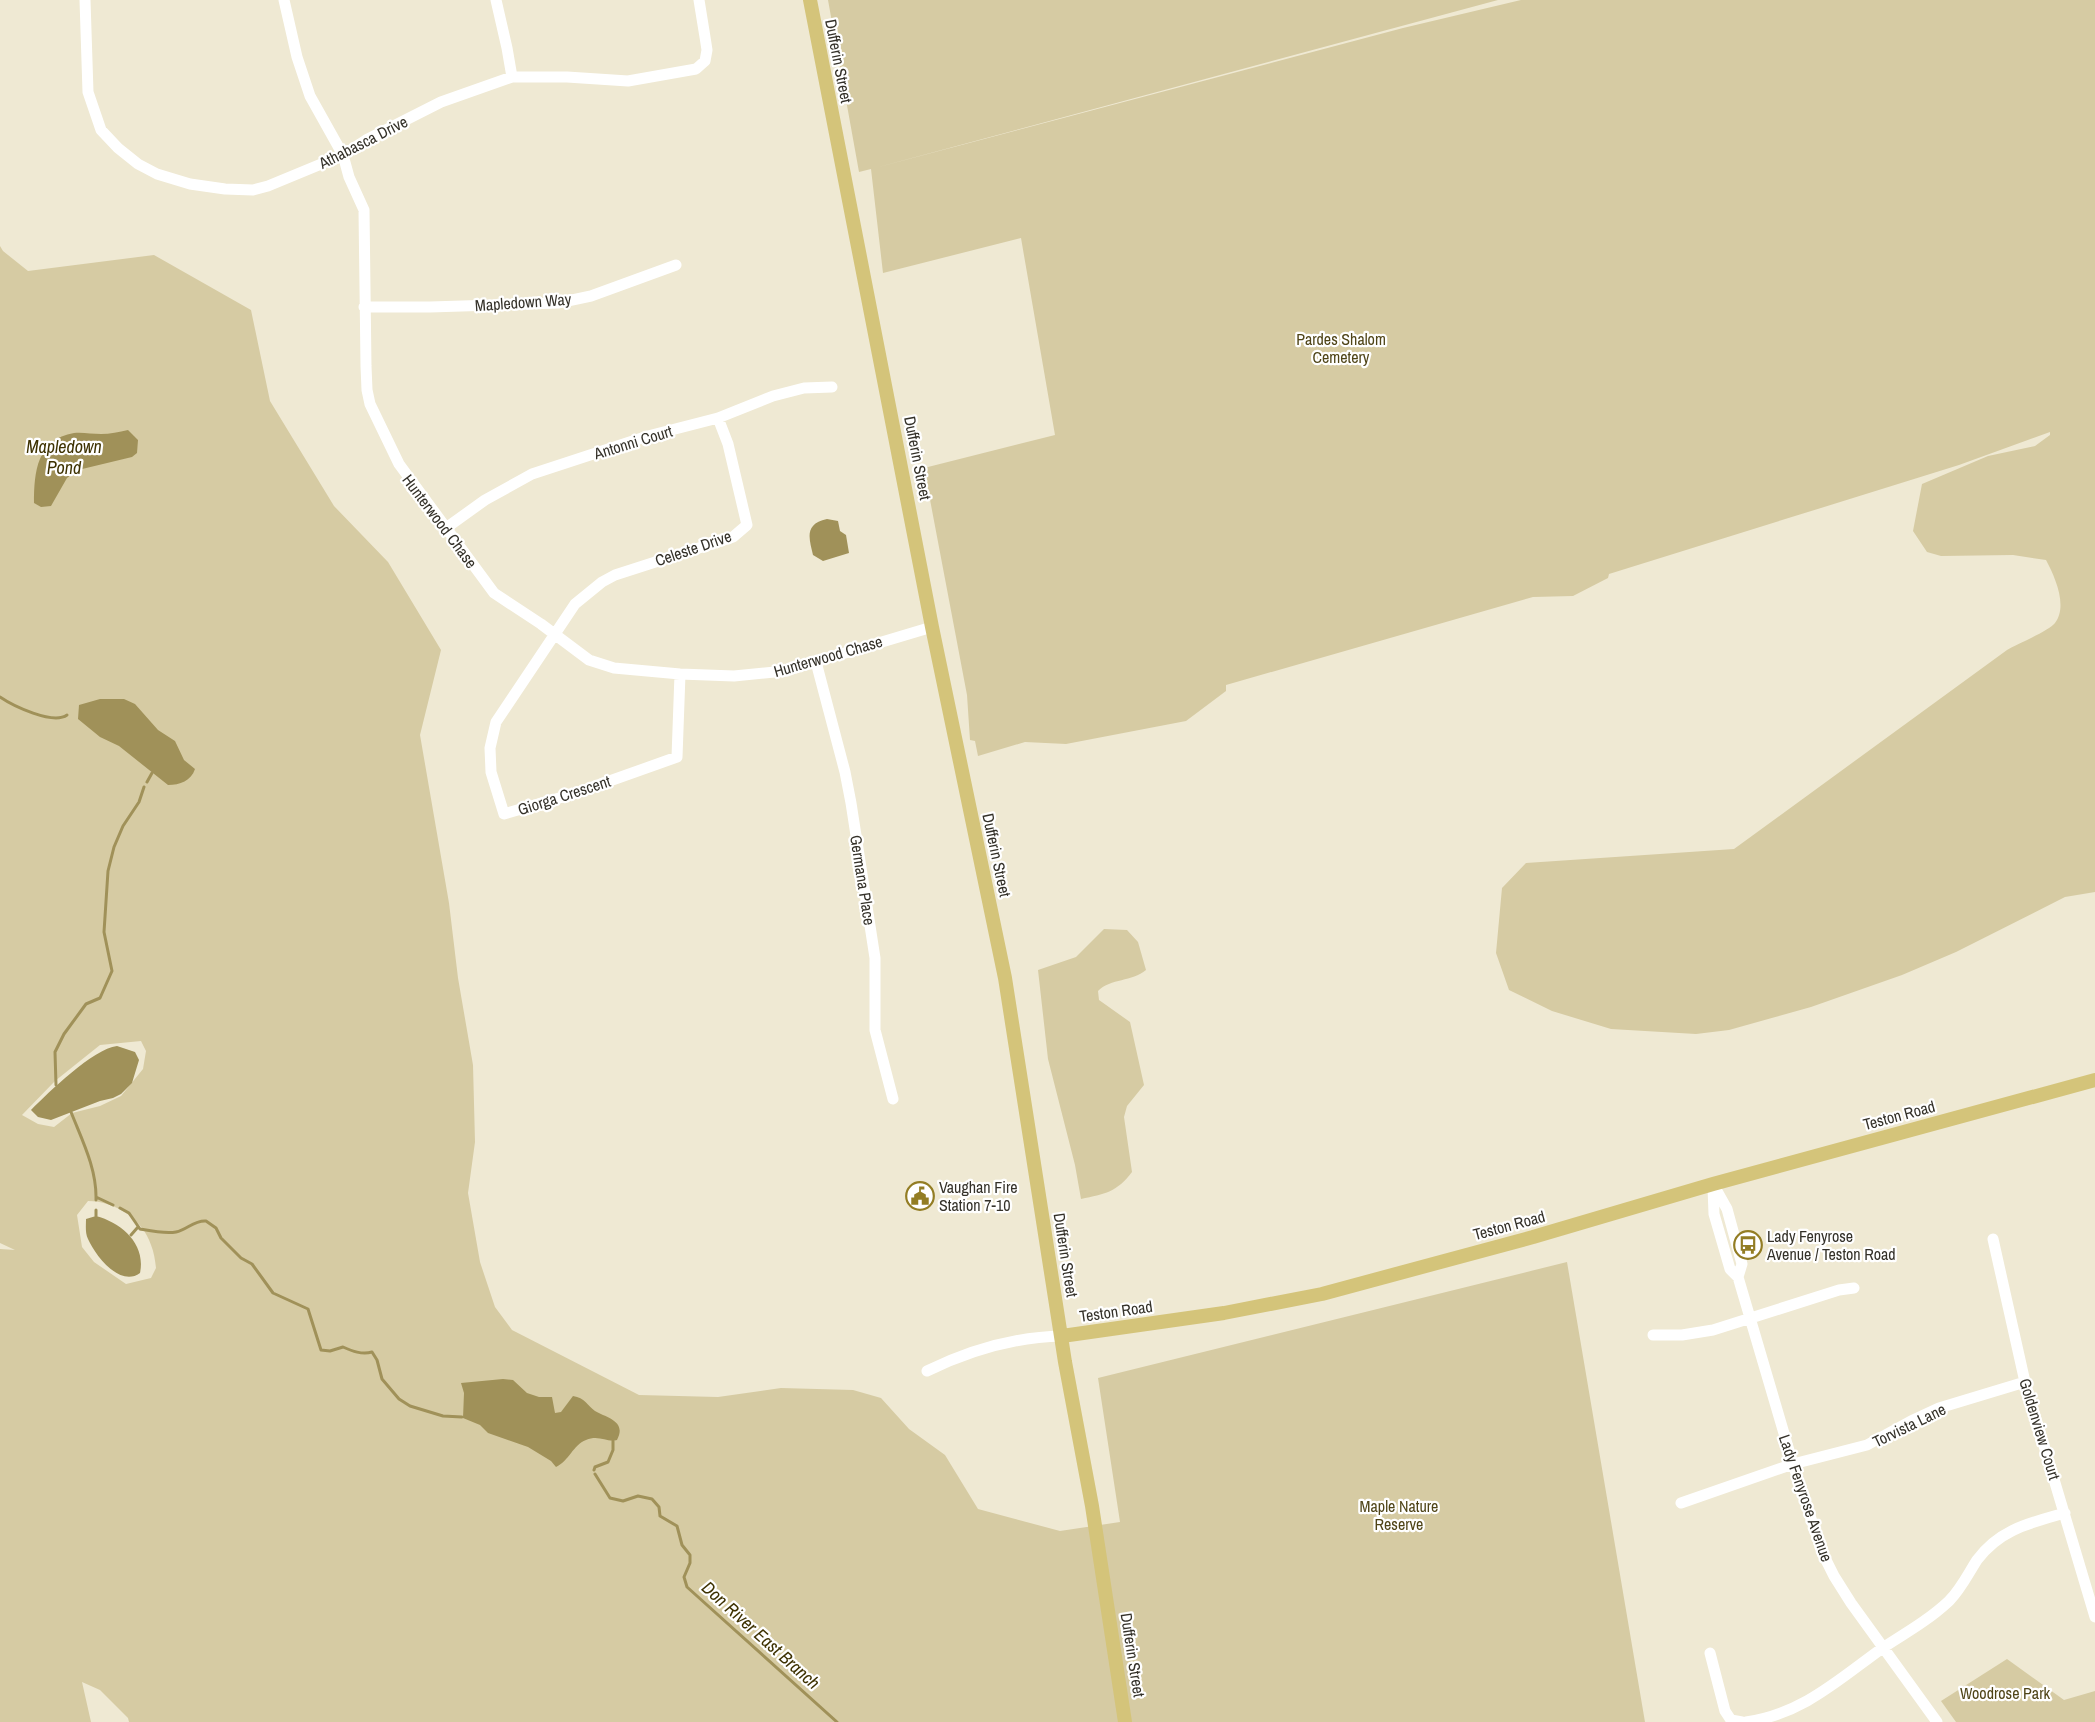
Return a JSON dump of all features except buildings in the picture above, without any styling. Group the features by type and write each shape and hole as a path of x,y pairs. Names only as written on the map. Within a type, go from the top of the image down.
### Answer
{"main road":[{"name":"Dufferin Street","path":"810,0 932,626 1005,978 1065,1362 1092,1506 1125,1722"},
{"name":"Teston Road","path":"1062,1336 1224,1313 1322,1294 1533,1237 1713,1184 2095,1080"}],"street":[{"name":"Athabasca Drive","path":"85,0 88,92 101,130 118,148 138,164 157,174 190,184 225,190 253,190 268,186 344,154 366,140 441,102 512,77 567,77 628,81 696,69 705,62 707,50 699,0"},
{"name":"Hunterwood Chase","path":"284,0 297,57 310,96 344,154 349,176 364,210 364,307 367,390 370,404 406,476 494,593 589,660 614,668 680,674 743,675 785,672 932,626"},
{"path":"496,0 512,77"},
{"name":"Mapledown Way","path":"364,307 430,307 558,302 591,296 676,265"},
{"name":"Antonni Court","path":"446,528 485,500 532,474 648,436 718,418 773,396 804,388 832,387"},
{"name":"Celeste Drive","path":"554,635 575,604 602,582 615,575 733,537 747,525 728,444 718,418"},
{"name":"Giorga Crescent","path":"554,635 496,722 490,748 491,772 504,814 573,794 677,757 680,674"},
{"name":"Germana Place","path":"816,662 851,802 875,958 875,1030 893,1099"},
{"name":"Lady Fenyrose Avenue","path":"1713,1184 1727,1209 1742,1264 1738,1277 1793,1464 1822,1552 1851,1603 1937,1722"},
{"name":"Goldenview Court","path":"1993,1239 2025,1382 2095,1617"},
{"path":"1653,1335 1699,1334 1839,1290 1854,1288"},
{"name":"Teston Road","path":"927,1371 947,1362 1009,1343 1038,1337 1062,1336"},
{"name":"Torvista Lane","path":"1681,1503 1793,1464 1868,1445 1939,1408 2025,1382"},
{"path":"1746,1722 1787,1712 1843,1678 1928,1618 1949,1600 1977,1560 2003,1534 2025,1524 2065,1513"},
{"path":"1710,1653 1725,1711 1731,1720 1742,1722"}],"green space":[{"path":"828,0 1498,0 859,172"},
{"name":"Pardes Shalom Cemetery","path":"1521,0 2095,0 2095,892 2065,897 1956,952 1902,975 1811,1007 1729,1030 1696,1034 1611,1029 1552,1011 1509,990 1496,953 1502,888 1526,863 1734,849 2007,650 2052,626 2059,616 2060,600 2056,583 2046,560 2013,555 1941,556 1927,552 1913,531 1922,484 1988,456 2035,446 2050,435 2050,432 1959,465 1609,574 1608,578 1573,596 1533,597 1226,685 1226,691 1186,721 1066,744 1025,742 978,756 975,741 970,740 967,695 924,468 1055,435 1021,238 883,273 871,169 1403,28"},
{"name":"Maple Nature Reserve","path":"0,246 3,251 28,271 154,255 251,310 270,401 334,506 388,562 441,650 420,735 449,903 458,978 473,1065 475,1142 468,1193 480,1262 495,1307 512,1330 639,1395 718,1397 781,1388 853,1390 881,1398 909,1429 945,1455 978,1509 1060,1531 1120,1522 1098,1378 1567,1262 1645,1722 129,1722 128,1718 100,1690 82,1682 91,1722 0,1722 0,1249 15,1250 0,1243","holes":["141,1041 146,1051 143,1069 121,1096 100,1106 72,1113 54,1127 38,1124 22,1115 55,1081 100,1045","88,1201 108,1204 117,1208 126,1213 141,1227 147,1236 154,1256 156,1268 151,1278 126,1284 94,1262 82,1247 77,1215"]},
{"path":"1104,929 1127,930 1138,942 1146,970 1134,977 1109,984 1098,991 1099,1000 1130,1022 1144,1085 1127,1106 1124,1117 1132,1172 1116,1188 1081,1199 1075,1165 1048,1059 1038,970 1076,957"},
{"name":"Woodrose Park","path":"2007,1659 2064,1700 2095,1691 2095,1722 1956,1722 1941,1701"}],"water":[{"name":"Mapledown Pond","path":"128,430 138,440 137,453 132,457 78,470 67,478 51,506 41,507 34,503 37,469 45,450 52,442 62,436 74,433 104,434"},
{"path":"827,519 838,521 840,531 846,535 849,553 823,561 813,555 810,532 815,524"},
{"path":"100,699 124,699 135,704 158,730 175,741 184,760 195,769 191,777 181,783 168,785 119,746 100,737 78,719 79,705"},
{"path":"117,1046 135,1052 139,1060 132,1083 121,1094 51,1120 38,1117 31,1110 84,1063 107,1049"},
{"path":"96,1216 115,1224 130,1236 136,1244 139,1253 140,1273 132,1277 124,1276 109,1268 102,1261 91,1246 86,1232 86,1219"},
{"path":"503,1379 513,1380 527,1393 539,1397 552,1397 555,1413 561,1412 573,1396 580,1398 595,1411 618,1424 619,1434 617,1440 591,1438 586,1440 578,1445 556,1467 551,1461 528,1447 488,1433 480,1425 463,1418 464,1393 461,1383"}],"waterway":[{"name":"Don River East Branch","path":"0,697 23,709 43,716 52,718 67,715"},
{"name":"Don River East Branch","path":"147,782 152,773"},
{"name":"Don River East Branch","path":"56,1085 55,1052 64,1034 86,1004 100,998 112,971 104,932 108,871 114,847 123,826 139,802 144,787"},
{"name":"Don River East Branch","path":"71,1112 91,1166 96,1188 96,1200"},
{"path":"96,1197 113,1205"},
{"name":"Don River East Branch","path":"120,1208 129,1213 140,1229 153,1231 176,1232 198,1222 206,1221 216,1228 221,1238 241,1258 252,1264 273,1293 308,1309 321,1350 330,1351 343,1347 361,1353 372,1352 377,1360 382,1379 399,1399 410,1406 443,1416 462,1417"},
{"name":"Don River East Branch","path":"96,1210 96,1216"},
{"name":"Don River East Branch","path":"131,1235 138,1227"},
{"name":"Don River East Branch","path":"594,1470 595,1467 608,1462 613,1450 613,1441"},
{"name":"Don River East Branch","path":"595,1474 610,1498 623,1501 638,1496 652,1499 659,1507 660,1516 677,1526 682,1545 690,1555 690,1563 684,1577 687,1587 837,1722"}],"place":[{"name":"Vaughan Fire Station 7-10","path":"920,1196"},
{"name":"Lady Fenyrose Avenue / Teston Road","path":"1748,1245"}]}
